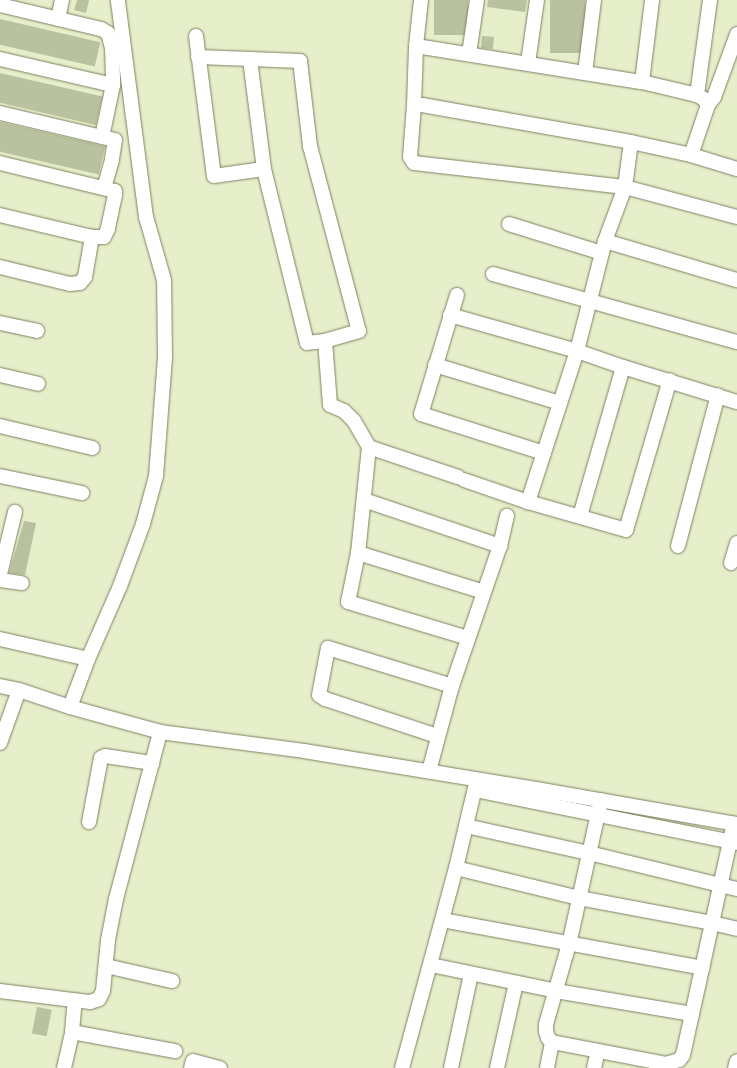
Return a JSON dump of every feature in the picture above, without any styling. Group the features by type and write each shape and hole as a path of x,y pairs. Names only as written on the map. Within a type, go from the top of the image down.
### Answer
{"street":[{"path":"58,19 62,0"},
{"path":"70,707 88,660 120,586 143,524 156,476 165,357 164,280 146,217 118,0"},
{"path":"421,0 416,46 410,157 414,163 624,187 737,217"},
{"path":"469,54 477,0"},
{"path":"528,63 537,0"},
{"path":"584,73 594,0"},
{"path":"642,82 652,0"},
{"path":"697,95 710,0"},
{"path":"7,4 58,19 101,29 108,33 112,48 113,85 102,137"},
{"path":"691,155 708,105 714,97 737,34"},
{"path":"196,36 214,176 264,169"},
{"path":"416,46 642,82 697,95 704,99 708,105"},
{"path":"198,57 250,59 300,61 310,146 359,331 324,341 307,343 264,169 250,59"},
{"path":"0,59 113,85"},
{"path":"414,105 430,106 631,142 691,155 737,169"},
{"path":"0,114 115,140 112,160 104,188"},
{"path":"528,502 577,351 604,247 624,187 631,142"},
{"path":"0,163 115,191 108,228 104,237 92,237 0,215"},
{"path":"509,224 737,280"},
{"path":"0,267 70,284 80,283 85,277 92,237"},
{"path":"493,274 737,342"},
{"path":"457,294 421,414 544,453"},
{"path":"450,315 577,351 623,367 670,380 737,402"},
{"path":"0,323 37,331"},
{"path":"324,341 330,405 344,411 354,421 369,448 358,553 348,602 468,638"},
{"path":"436,365 560,403"},
{"path":"580,516 623,367"},
{"path":"0,375 38,384"},
{"path":"369,448 528,502 626,530 670,380"},
{"path":"678,546 718,396"},
{"path":"0,426 92,448"},
{"path":"0,476 82,493"},
{"path":"364,500 500,546"},
{"path":"0,574 5,530 15,512"},
{"path":"429,771 437,736 452,686 500,546 508,516"},
{"path":"731,563 737,543"},
{"path":"358,553 484,592"},
{"path":"0,580 22,583"},
{"path":"0,638 88,660"},
{"path":"437,736 325,699 319,695 328,648 452,686"},
{"path":"0,686 19,690 70,707 160,732 304,751 429,771 476,785 598,816 734,843"},
{"path":"0,743 19,690"},
{"path":"0,991 90,1002 99,999 104,991 108,940 116,899 160,732"},
{"path":"89,822 101,758 105,756 152,763"},
{"path":"476,785 602,800 735,824 734,843 712,923 683,1055 678,1060 666,1064 639,1063 598,1051 552,1042 548,1038 546,1031 546,1024 569,944 602,800"},
{"path":"402,1068 431,965 476,785"},
{"path":"466,826 589,853 721,886 737,888"},
{"path":"456,868 579,898 712,923 737,930"},
{"path":"442,920 703,968"},
{"path":"431,965 556,991 692,1014"},
{"path":"106,966 172,981"},
{"path":"451,1068 471,974"},
{"path":"497,1068 516,983"},
{"path":"64,1068 72,1032 75,1000"},
{"path":"72,1032 175,1051"},
{"path":"547,1068 552,1042"},
{"path":"594,1068 598,1051"},
{"path":"191,1068 193,1061 220,1068"},
{"path":"735,1068 737,1061"}],"building":[{"path":"77,0 89,0 86,13 74,10"},
{"path":"434,0 468,0 468,35 434,35"},
{"path":"488,0 527,0 525,12 487,7"},
{"path":"550,0 585,0 585,53 550,53"},
{"path":"0,19 100,42 95,67 0,45"},
{"path":"482,36 494,37 493,49 481,48"},
{"path":"0,73 102,97 96,125 0,103"},
{"path":"0,122 105,146 99,175 0,152"},
{"path":"24,521 36,523 25,575 9,573"},
{"path":"37,1007 52,1010 47,1036 32,1034"}]}
